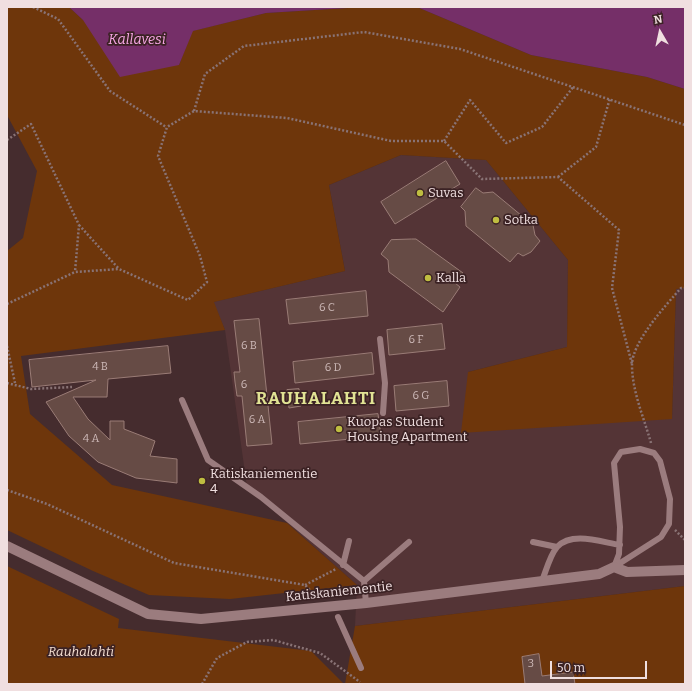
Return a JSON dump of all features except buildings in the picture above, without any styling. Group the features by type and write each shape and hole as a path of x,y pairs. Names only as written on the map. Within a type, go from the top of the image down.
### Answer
{"street":[{"name":"Katiskaniementie","path":"7,546 148,614 201,618 366,603 599,574 614,567"},
{"path":"614,567 626,572 685,570"}],"lane":[{"path":"380,339 384,383 383,413"},
{"path":"182,400 208,460 294,522 343,565 364,581 366,603"},
{"path":"640,449 654,453 660,461 670,499 669,524 661,537 614,567 619,554 620,527 614,463 621,452 640,449"},
{"path":"542,581 557,548 566,540 578,538 620,545"},
{"path":"343,565 349,541"},
{"path":"364,581 408,542"},
{"path":"534,542 557,548"},
{"path":"338,617 361,668"}],"path":[{"path":"33,7 58,19 110,91 166,127"},
{"path":"194,111 206,74 244,46 364,32 460,49 610,98 685,125"},
{"path":"444,141 470,100 506,143 542,127 574,86"},
{"path":"7,140 31,124 79,225 119,269 188,300 207,282 200,256 158,156 166,127 194,111 287,118 391,141 444,141 482,179 558,177 596,147 610,98"},
{"path":"558,177 619,230 612,288 632,364 635,384 654,453"},
{"path":"76,272 79,225"},
{"path":"7,304 76,272 119,269"},
{"path":"632,364 641,340 655,318 681,288 685,288"},
{"path":"7,346 15,383"},
{"path":"7,383 15,383 30,389 72,387"},
{"path":"7,490 47,504 174,563 305,585 316,596"},
{"path":"669,524 685,540"},
{"path":"305,585 343,565"},
{"path":"202,684 217,658 247,642 273,640 320,653 360,682"}],"shaded area":[{"path":"401,155 486,160 568,260 567,347 468,372 672,419 676,289 685,288 685,586 355,626 357,585 247,487 225,330 213,302 345,271 329,185"}],"green space":[{"path":"7,7 69,7 83,20 179,65 192,31 266,13 364,7 417,7 531,55 647,77 685,89 685,288 676,289 672,419 461,433 468,372 567,347 568,260 486,160 401,155 329,185 345,271 214,302 225,330 21,356 30,414 112,485 287,523 357,585 230,599 149,595 93,571 7,530 7,251 23,238 37,171 7,115"},
{"name":"Rauhalahti","path":"7,566 119,619 118,628 311,651 344,684 7,684"},
{"path":"685,586 685,684 345,684 355,626"}],"water":[{"name":"Kallavesi","path":"69,7 364,7 266,13 193,31 179,65 120,77 83,20"},
{"path":"417,7 685,7 685,89 647,77 531,55"}],"place":[{"name":"Suvas","path":"420,193"},
{"name":"Sotka","path":"496,220"},
{"name":"Kalla","path":"428,278"},
{"name":"Kuopas Student Housing Apartment","path":"339,429"},
{"name":"Katiskaniementie 4","path":"202,481"}],"district":[{"name":"RAUHALAHTI","path":"316,399"}]}
